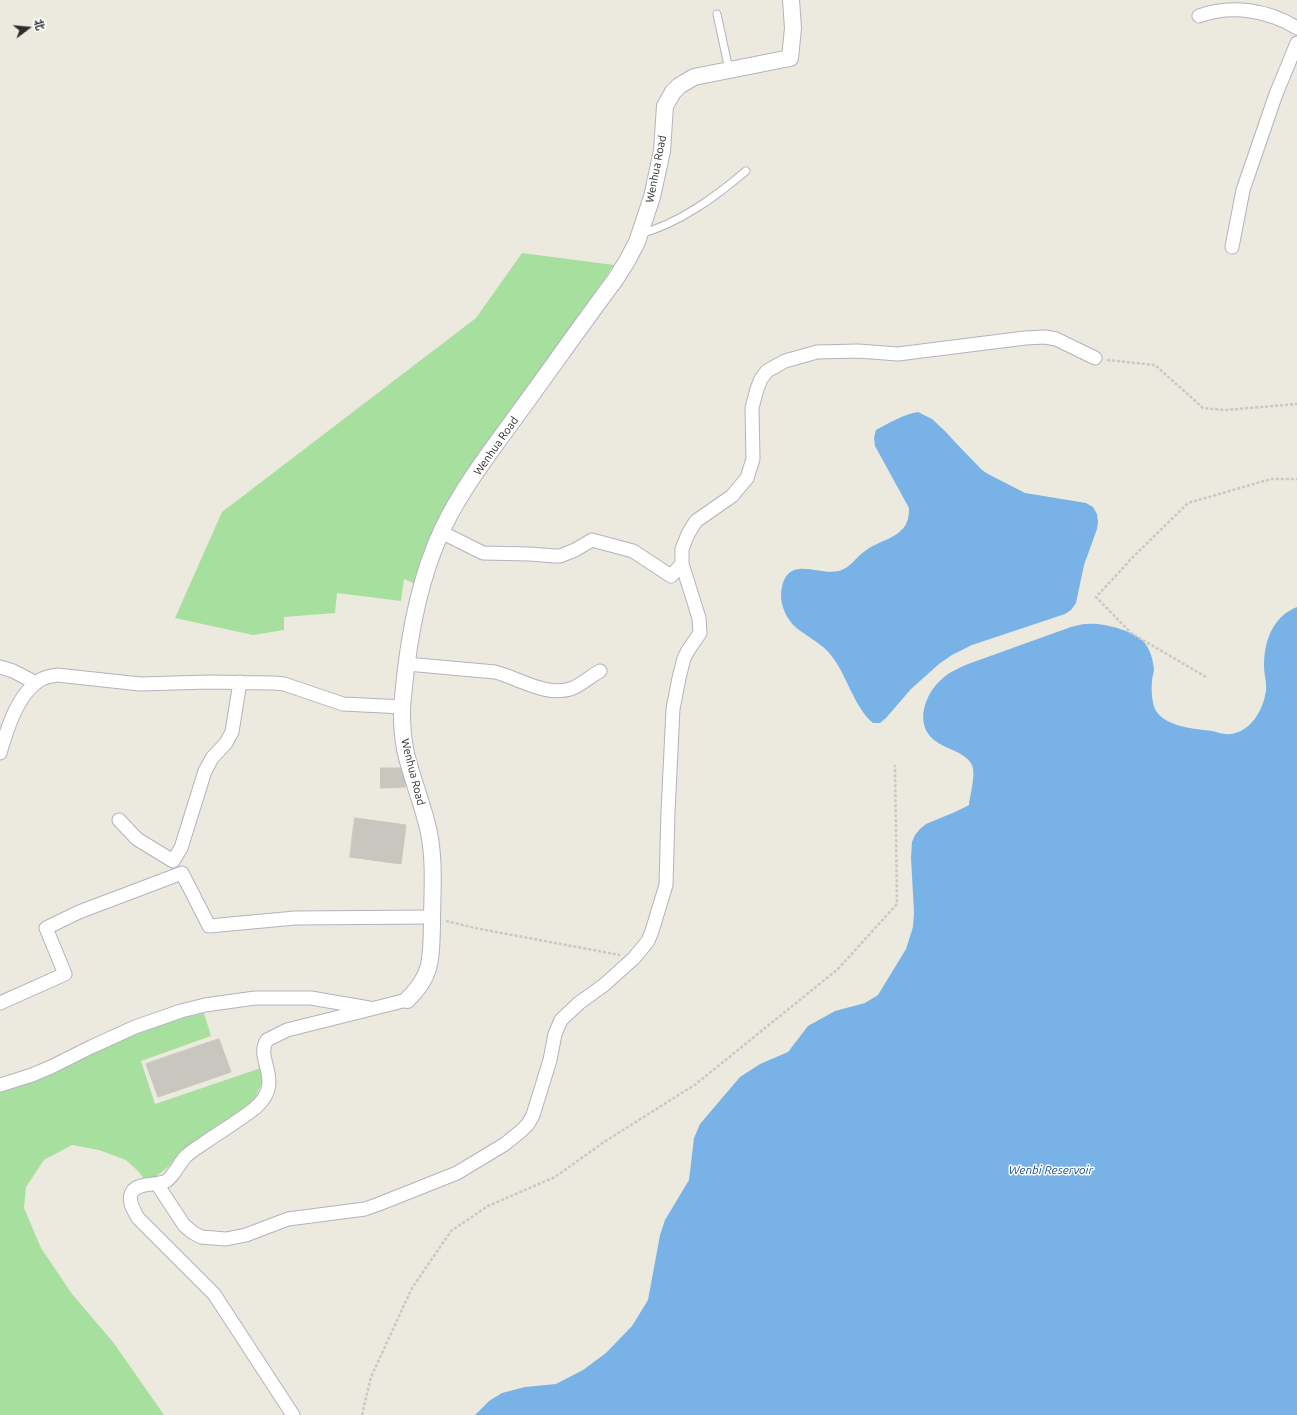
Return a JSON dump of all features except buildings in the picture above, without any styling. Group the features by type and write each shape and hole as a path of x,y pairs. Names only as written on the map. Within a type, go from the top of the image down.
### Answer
{"street":[{"name":"Wenhua Road","path":"407,1000 422,983 431,962 433,870 430,836 405,750 402,707 407,664 419,599 429,563 441,532 460,497 627,261 640,234 658,174 662,151 665,106 668,99 679,86 694,77 790,58 793,28 791,0"},
{"path":"1198,16 1224,10 1247,10 1281,20 1297,28"},
{"path":"1232,247 1243,190 1276,94 1297,43"},
{"path":"157,1184 184,1225 192,1232 201,1237 226,1240 246,1235 288,1219 364,1208 379,1204 457,1173 505,1144 521,1132 528,1124 533,1115 561,1020 579,1003 634,958 648,941 666,885 673,710 684,658 700,633 699,618 682,564 682,549 688,534 696,521 732,496 747,478 753,459 752,408 761,380 768,371 785,361 817,352 858,351 898,354 1025,338 1045,337 1056,339 1095,358"},
{"path":"441,532 483,553 560,556 575,550 592,540 632,551 671,576 682,564"},
{"path":"407,664 495,672 544,689 564,690 574,687 600,671"},
{"path":"0,667 13,671 36,683"},
{"path":"0,753 4,738 18,706 29,690 44,678 62,675 140,684 274,682 342,704 402,707"},
{"path":"119,820 137,839 173,861 181,848 205,771 212,758 226,743 232,732 240,682"},
{"path":"0,1003 65,974 46,928 79,912 182,873 209,926 295,918 432,917"},
{"path":"0,1085 32,1075 51,1067 135,1027 181,1011 205,1005 255,998 311,998 374,1008"},
{"path":"294,1415 214,1294 138,1218 130,1201 132,1192 139,1187 166,1181 170,1178 177,1165 186,1156 257,1106 268,1090 269,1081 264,1054 264,1044 267,1040 287,1030 407,1000"}],"lane":[{"path":"717,14 730,70"},
{"path":"640,234 655,230 689,212 726,187 746,171"}],"path":[{"path":"1095,358 1155,364 1203,408 1225,410 1297,404"},
{"path":"1206,677 1131,633 1096,597 1134,556 1188,503 1272,479 1297,479"},
{"path":"362,1415 371,1377 412,1288 451,1230 488,1206 556,1177 604,1142 696,1084 838,969 897,904 895,765"},
{"path":"432,917 475,928 634,958"}],"green space":[{"path":"522,253 614,265 459,487 424,550 416,584 404,579 401,601 337,593 335,613 284,617 284,630 253,635 175,618 222,512 476,318"},
{"path":"204,1013 211,1036 141,1061 155,1104 261,1068 262,1083 253,1102 180,1152 168,1167 155,1177 144,1179 126,1160 99,1150 72,1145 44,1160 26,1187 24,1208 41,1248 72,1294 113,1342 164,1415 0,1415 0,1090 150,1026"}],"water":[{"path":"918,412 932,419 982,470 988,474 1025,493 1086,503 1093,507 1097,514 1097,529 1084,565 1076,603 1071,610 1065,614 972,645 952,655 939,664 911,689 886,718 880,723 873,723 860,708 836,662 826,649 798,629 790,621 782,605 781,591 786,577 791,572 798,569 831,572 843,570 872,546 894,536 901,531 908,518 909,508 875,446 874,438 876,430 902,417"},
{"name":"Wenbi Reservoir","path":"1297,607 1297,1415 475,1415 489,1401 502,1393 525,1387 556,1384 583,1370 606,1353 632,1326 648,1300 660,1235 665,1220 689,1180 694,1138 700,1124 740,1077 760,1064 788,1052 808,1026 835,1011 865,1003 878,995 906,949 913,927 914,912 911,858 912,842 915,835 926,824 969,805 973,779 972,765 965,757 934,740 924,726 923,717 927,700 936,685 942,679 951,672 968,664 1071,627 1082,624 1100,624 1132,633 1143,641 1148,647 1154,669 1152,680 1153,701 1156,711 1161,716 1174,724 1223,734 1230,734 1250,725 1259,712 1266,691 1264,657 1268,639 1271,631 1281,617 1288,611"}]}
